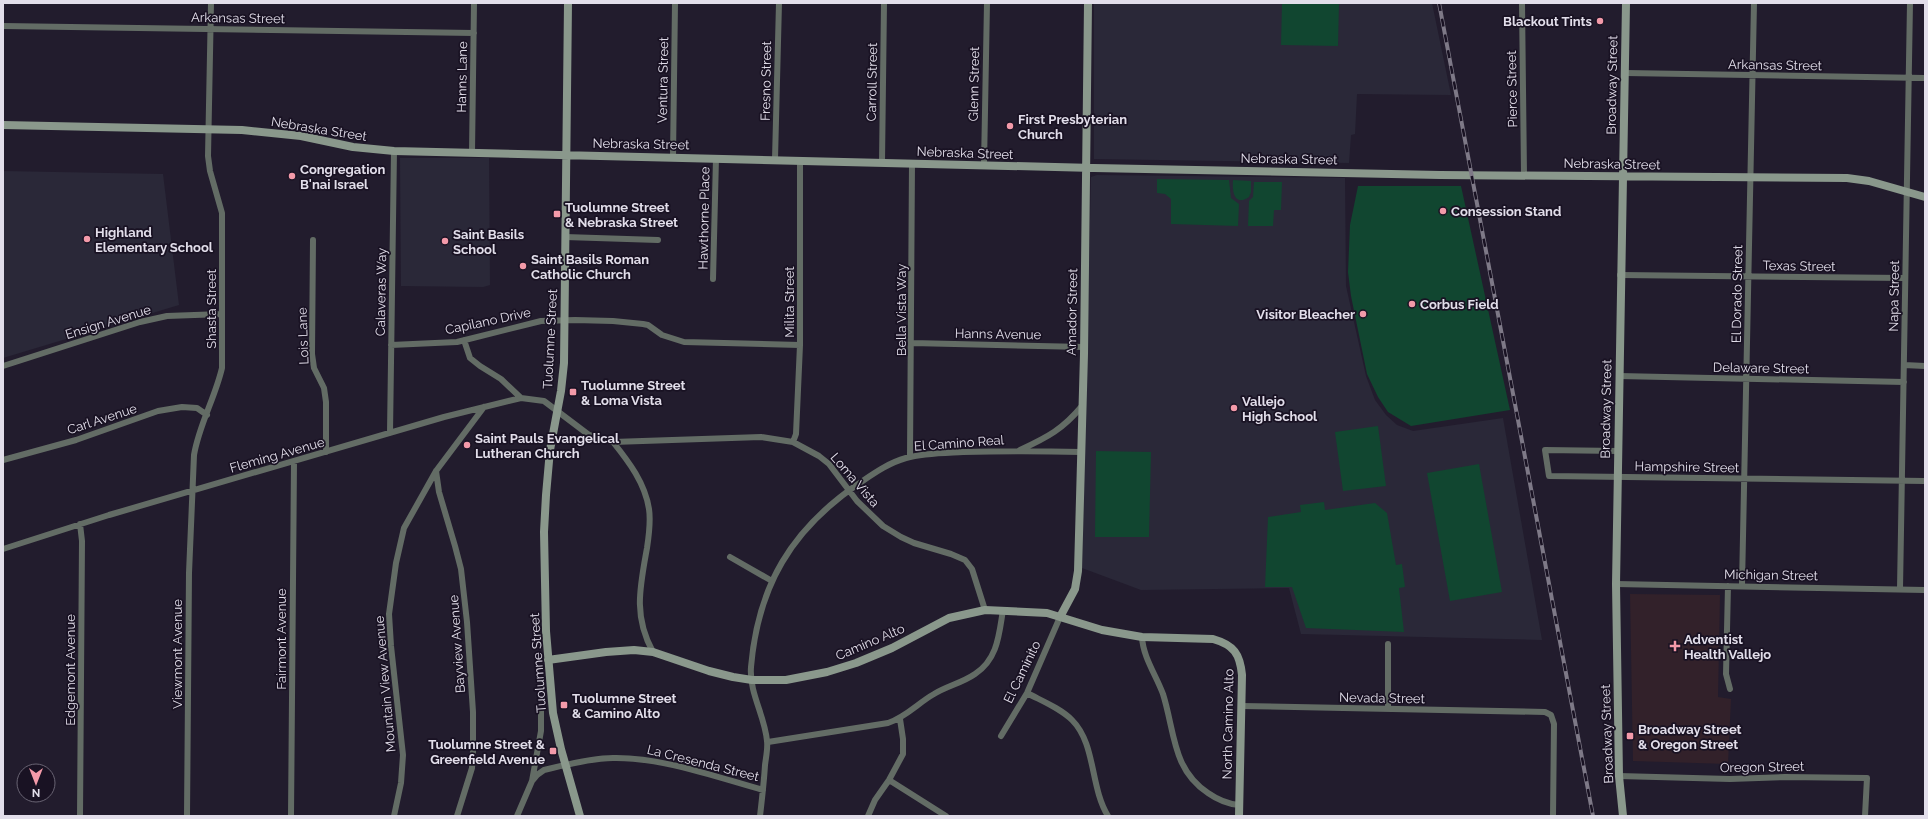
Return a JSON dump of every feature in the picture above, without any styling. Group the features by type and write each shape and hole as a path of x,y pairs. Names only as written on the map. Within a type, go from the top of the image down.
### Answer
{"street":[{"name":"Shasta Street","path":"192,492 197,436 218,388 222,368 222,213 210,171 208,156 211,3"},
{"name":"Hanns Lane","path":"472,152 474,3"},
{"name":"Tuolumne Street","path":"568,3 565,320 563,379 550,450 545,519 548,660 553,713 580,816"},
{"name":"Ventura Street","path":"672,157 675,3"},
{"name":"Fresno Street","path":"775,159 779,3"},
{"name":"Carroll Street","path":"882,162 884,3"},
{"name":"Glenn Street","path":"984,165 987,3"},
{"name":"Amador Street","path":"1060,617 1074,593 1077,580 1084,347 1088,3"},
{"name":"Pierce Street","path":"1522,3 1524,175"},
{"name":"Broadway Street","path":"1623,816 1619,776 1616,584 1620,275 1626,3"},
{"name":"El Dorado Street","path":"1742,585 1754,3"},
{"name":"Napa Street","path":"1900,589 1910,3"},
{"name":"Arkansas Street","path":"3,26 474,33"},
{"name":"Arkansas Street","path":"1625,73 1925,78"},
{"name":"Nebraska Street","path":"3,125 209,129 301,136 353,147 394,151 775,159 1085,168 1524,175 1847,178 1869,181 1925,197"},
{"name":"Calaveras Way","path":"390,433 394,151"},
{"name":"Hawthorne Place","path":"713,279 716,158"},
{"name":"Milita Street","path":"793,442 796,434 800,345 800,160"},
{"name":"Bella Vista Way","path":"910,457 912,343 912,163"},
{"path":"566,237 658,240"},
{"name":"Lois Lane","path":"313,240 312,354 314,368 324,388 326,402 326,452"},
{"name":"Texas Street","path":"1620,275 1905,278"},
{"name":"Ensign Avenue","path":"3,366 140,322 167,316 222,314"},
{"name":"Capilano Drive","path":"391,344 457,342 541,321 565,320 613,321 643,324 648,325 662,336 684,342 800,345"},
{"path":"464,340 470,358 501,379 521,398"},
{"name":"Hanns Avenue","path":"912,343 1084,347"},
{"path":"1904,366 1925,366"},
{"name":"Delaware Street","path":"1619,376 1904,382"},
{"name":"Fleming Avenue","path":"3,549 80,524 484,406 521,398 544,401 556,411"},
{"name":"Mountain View Avenue","path":"394,816 401,783 402,755 389,614 392,586 404,528 436,471 484,406"},
{"path":"1019,450 1047,438 1059,430 1069,422 1082,406"},
{"name":"Carl Avenue","path":"3,460 76,440 158,411 182,407 197,408 207,414"},
{"name":"Loma Vista","path":"556,411 589,435 613,442 761,437 793,442 819,456 829,464 869,514 901,537 964,560 972,568 985,610"},
{"path":"613,442 640,482 649,508 649,530 639,599 642,628 653,652"},
{"name":"El Camino Real","path":"760,816 768,742 752,680 751,669 757,626 772,581 795,541 816,517 849,490 880,469 910,457 932,454 1019,450 1081,452"},
{"name":"Hampshire Street","path":"1618,451 1545,450 1549,476 1925,481"},
{"name":"Fairmont Avenue","path":"291,816 294,462"},
{"name":"Bayview Avenue","path":"436,471 439,492 454,539 460,569 468,630 473,712 472,768 457,816"},
{"name":"Viewmont Avenue","path":"187,816 189,573 192,492"},
{"name":"Edgemont Avenue","path":"80,524 82,549 80,816"},
{"path":"730,557 772,581"},
{"name":"Michigan Street","path":"1616,584 1742,585 1925,590"},
{"path":"1728,586 1726,674 1730,689"},
{"name":"Camino Alto","path":"548,660 606,652 634,650 653,652 709,671 752,680 786,680 834,670 892,648 949,618 985,610 1047,613 1102,630 1142,637 1198,638"},
{"path":"768,742 888,723 900,719 932,695 975,674 988,663 994,654 998,641 1003,610"},
{"name":"El Caminito","path":"1001,736 1027,692 1060,617"},
{"path":"1142,637 1143,649 1163,694 1177,752 1187,774 1195,783 1210,795 1226,802 1239,805"},
{"name":"North Camino Alto","path":"1198,638 1221,641 1238,655 1242,675 1239,816"},
{"path":"1388,644 1388,709"},
{"path":"1027,692 1060,711 1071,719 1078,728 1088,751 1098,796 1108,816"},
{"name":"Nevada Street","path":"1241,706 1545,712 1551,715 1553,720 1553,816"},
{"path":"517,816 532,781 542,731 541,710"},
{"path":"868,816 875,800 903,754 903,739 900,719"},
{"name":"La Cresenda Street","path":"532,781 537,774 544,770 612,758 640,759 763,790"},
{"name":"Oregon Street","path":"1619,776 1730,779 1785,777 1867,778 1865,816"},
{"path":"888,780 946,816"}],"shaded area":[{"path":"1094,3 1432,3 1451,95 1357,94 1355,134 1351,135 1349,163 1094,159"},
{"name":"Saint Basils School","path":"400,158 489,158 490,285 483,287 401,286"},
{"name":"Highland Elementary School","path":"3,171 163,174 179,305 3,358"},
{"name":"Vallejo High School","path":"1097,175 1345,178 1346,286 1366,376 1375,400 1386,415 1397,425 1413,431 1503,418 1542,640 1301,634 1289,588 1141,590 1082,568 1091,177"},
{"name":"Adventist Health Vallejo","path":"1630,594 1720,595 1718,697 1731,699 1728,764 1633,761"}],"green space":[{"path":"1282,3 1339,3 1338,46 1281,45"},
{"path":"1157,179 1229,180 1231,198 1239,204 1238,226 1171,224 1171,199 1165,194 1157,193"},
{"path":"1233,180 1251,181 1251,192 1249,197 1244,200 1237,199 1233,189"},
{"path":"1254,182 1282,182 1281,210 1274,210 1273,226 1248,226 1249,201 1253,197"},
{"path":"1358,186 1461,186 1510,410 1411,426 1388,412 1378,397 1367,374 1351,296 1348,272 1350,225"},
{"path":"1378,426 1386,486 1343,491 1335,432"},
{"path":"1096,451 1151,452 1149,537 1095,537"},
{"path":"1479,464 1502,592 1450,601 1427,473"},
{"path":"1324,502 1325,510 1375,503 1387,513 1396,565 1402,564 1405,587 1399,588 1404,632 1306,628 1292,587 1265,587 1268,517 1301,512 1300,505"}],"railway":[{"path":"1439,3 1593,816"}],"place":[{"name":"Blackout Tints","path":"1600,21"},
{"name":"First Presbyterian Church","path":"1010,126"},
{"name":"Congregation B'nai Israel","path":"292,176"},
{"name":"Consession Stand","path":"1443,211"},
{"name":"Tuolumne Street & Nebraska Street","path":"557,214"},
{"name":"Highland Elementary School","path":"87,239"},
{"name":"Saint Basils School","path":"445,241"},
{"name":"Saint Basils Roman Catholic Church","path":"523,266"},
{"name":"Corbus Field","path":"1412,304"},
{"name":"Visitor Bleacher","path":"1363,314"},
{"name":"Tuolumne Street & Loma Vista","path":"573,392"},
{"name":"Vallejo High School","path":"1234,408"},
{"name":"Saint Pauls Evangelical Lutheran Church","path":"467,445"},
{"name":"Adventist Health Vallejo","path":"1675,646"},
{"name":"Tuolumne Street & Camino Alto","path":"564,705"},
{"name":"Broadway Street & Oregon Street","path":"1630,736"},
{"name":"Tuolumne Street & Greenfield Avenue","path":"553,751"}]}
